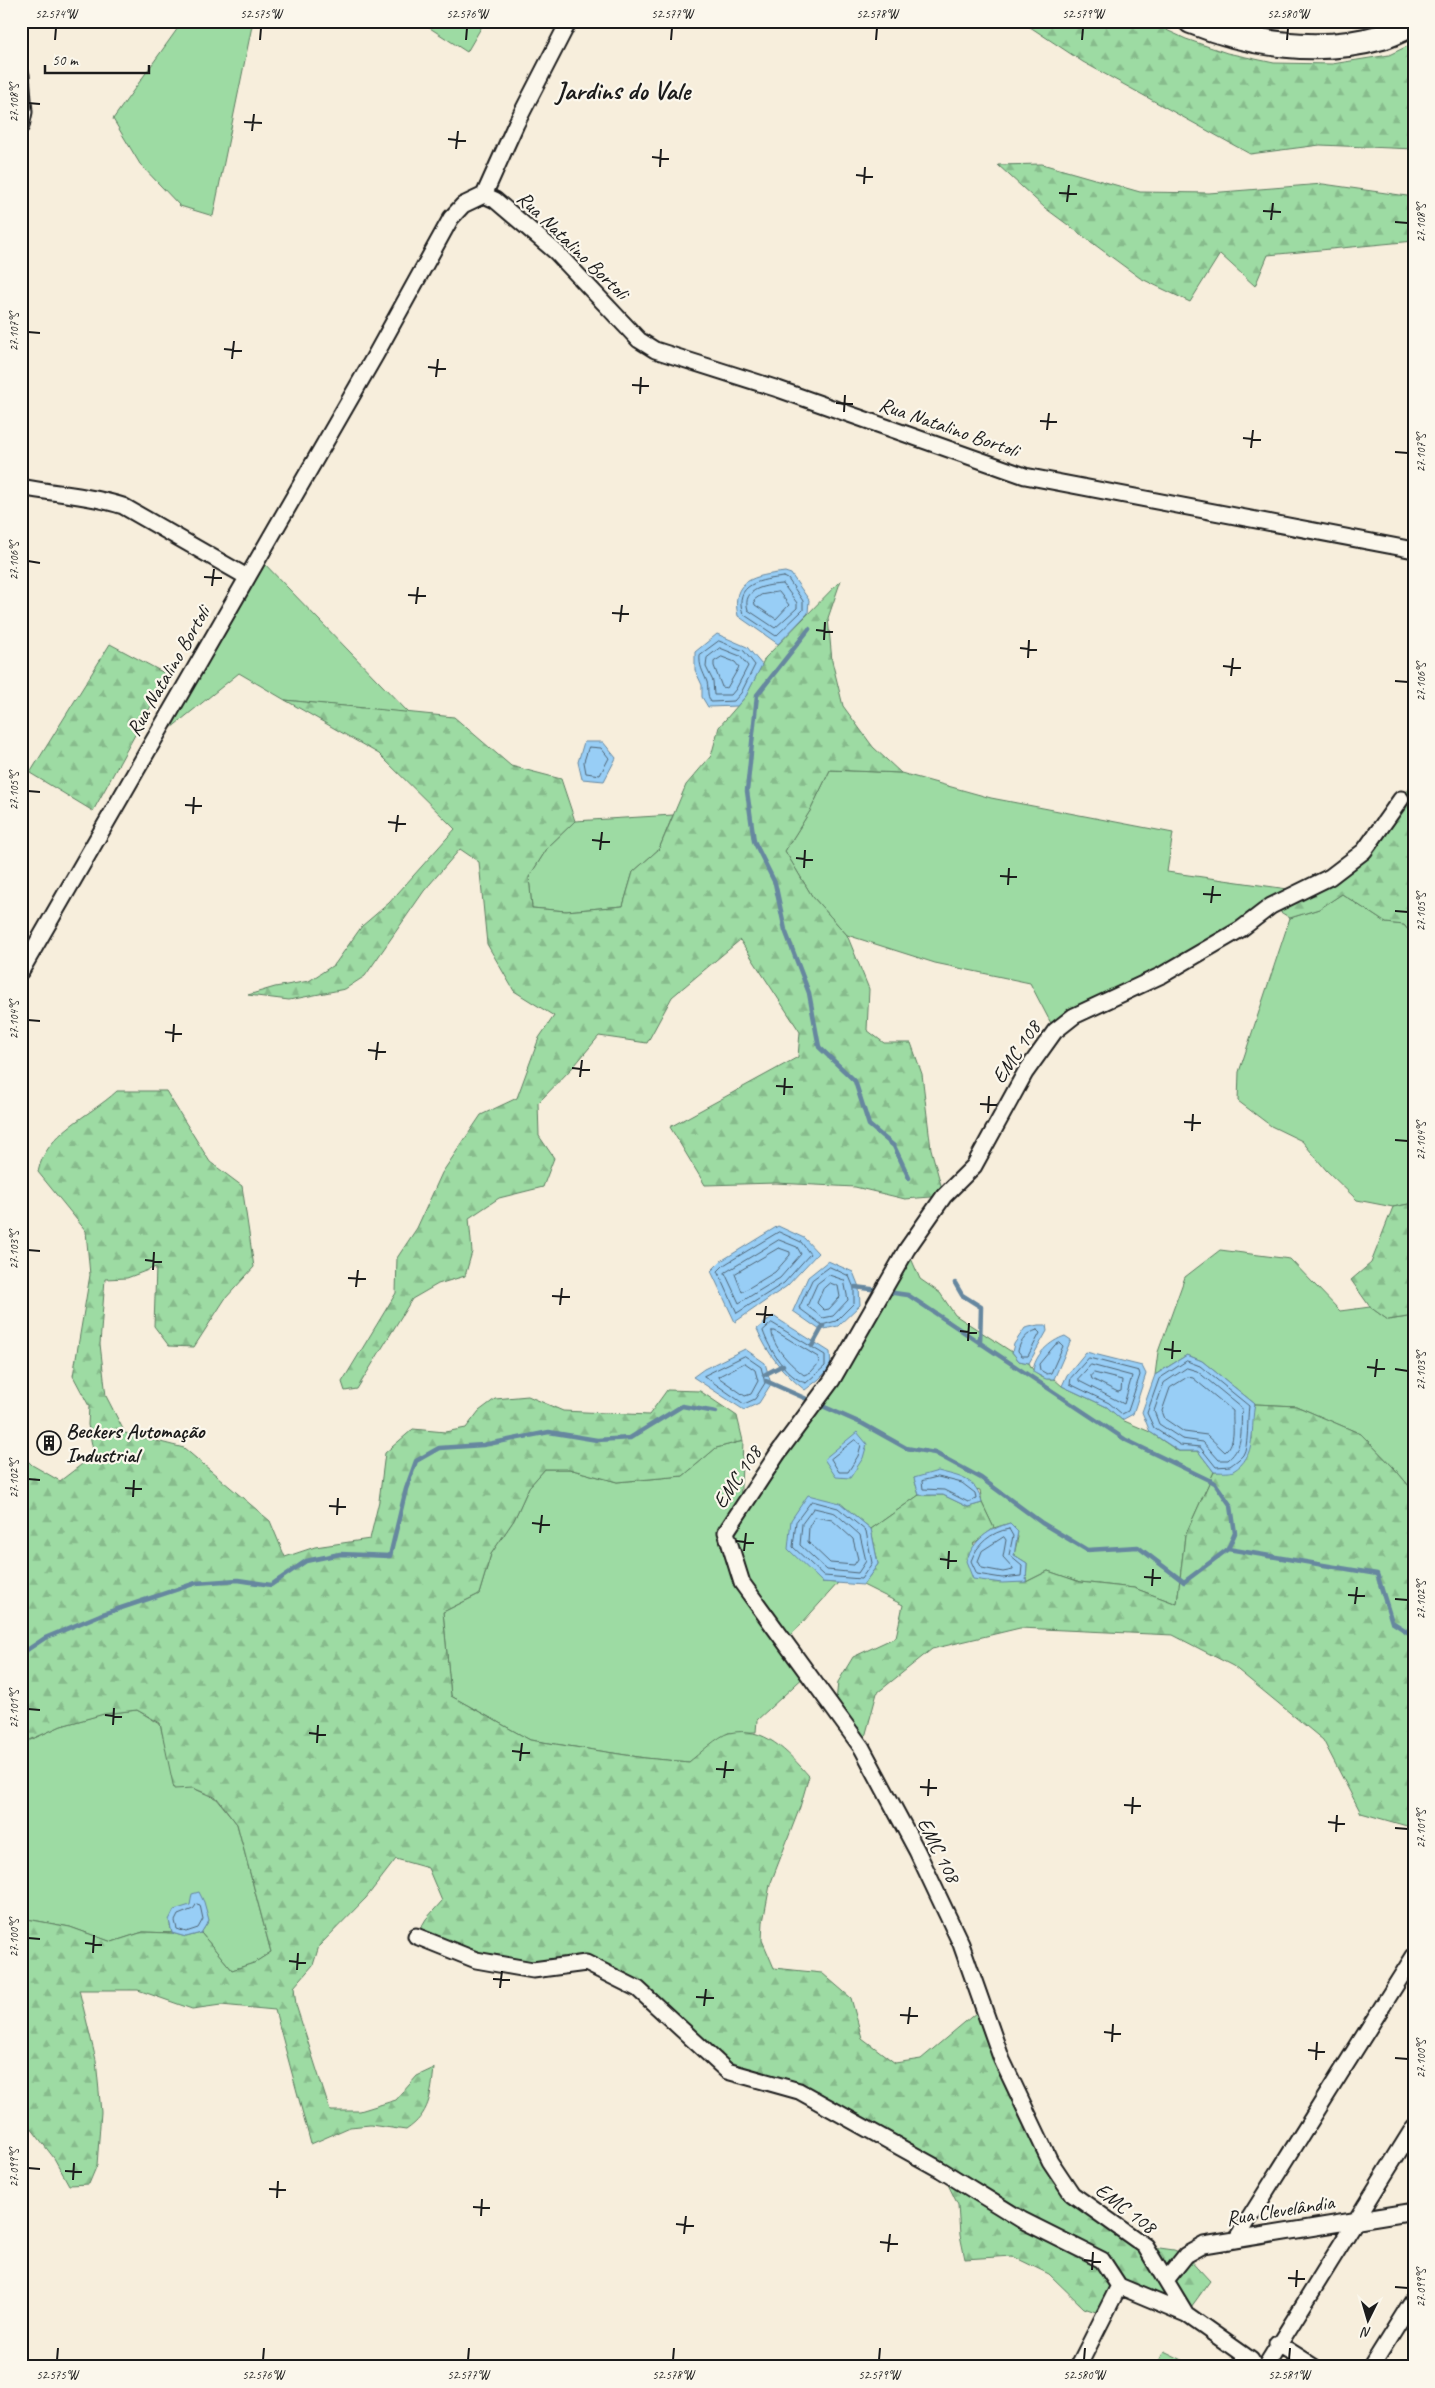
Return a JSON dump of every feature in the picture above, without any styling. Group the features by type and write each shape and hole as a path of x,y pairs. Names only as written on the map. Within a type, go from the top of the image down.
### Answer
{"main road":[{"path":"1191,21 1232,36 1276,45 1331,46 1383,37 1414,23"}],"street":[{"path":"484,195 516,124 570,21"},
{"path":"21,75 24,112 21,126"},
{"name":"Rua Natalino Bortoli","path":"21,971 376,354 451,218 463,205 484,195 495,200 556,252 639,340 655,350 778,389 1024,476 1414,550"},
{"path":"21,487 102,499 123,506 246,577"},
{"name":"EMC 108","path":"1186,2314 1145,2246 1072,2194 1050,2161 1002,2060 961,1944 917,1851 862,1748 742,1583 726,1532 778,1453 832,1380 908,1249 944,1196 974,1166 1025,1073 1055,1031 1074,1016 1162,975 1241,928 1271,906 1330,877 1364,851 1401,799"},
{"path":"416,1936 476,1960 533,1970 586,1962 638,1989 726,2071 799,2091 942,2170 1022,2220 1102,2260 1119,2286 1186,2314 1251,2360 1254,2367"},
{"path":"1237,2238 1414,1956"},
{"path":"1265,2367 1278,2343 1414,2127"},
{"name":"Rua Clevelândia","path":"1166,2280 1186,2255 1204,2245 1237,2238 1414,2211"},
{"path":"1078,2367 1119,2286"},
{"path":"1371,2367 1414,2298"},
{"path":"1278,2343 1315,2367"}],"green space":[{"path":"183,21 253,21 213,216 180,206 140,164 113,119"},
{"path":"419,21 485,21 467,52"},
{"path":"1021,21 1147,21 1186,39 1227,53 1274,63 1332,64 1389,55 1414,43 1414,149 1320,145 1250,154 1083,62"},
{"path":"1042,164 1140,192 1209,193 1323,184 1414,197 1414,241 1268,255 1255,286 1220,254 1190,302 1140,278 1045,208 998,165"},
{"path":"258,557 409,713 285,700 239,673 150,745"},
{"path":"841,580 828,618 832,661 843,706 873,747 901,773 830,770 810,811 785,851 812,896 847,935 869,989 867,1030 884,1043 911,1043 922,1074 931,1149 944,1196 905,1199 855,1187 776,1183 705,1185 670,1127 798,1057 800,1032 740,940 672,997 647,1043 599,1036 575,1065 538,1103 539,1136 554,1158 543,1187 499,1198 469,1218 472,1252 465,1276 438,1284 412,1299 357,1389 345,1391 342,1382 396,1293 397,1258 417,1228 442,1173 481,1115 517,1098 539,1038 554,1016 514,991 487,944 479,862 460,849 424,891 365,976 345,989 289,1000 248,995 275,987 309,981 335,964 362,926 389,903 455,829 379,754 285,700 454,717 511,766 561,779 575,821 548,847 529,877 532,908 566,911 623,906 633,872 659,849 686,785 711,756 719,727 746,696 765,658"},
{"path":"110,644 168,675 93,811 30,773"},
{"path":"830,770 901,773 991,798 1173,833 1167,872 1302,891 1055,1031 1030,983 935,963 847,935 812,896 785,851 810,811"},
{"path":"1414,782 1414,937 1404,925 1386,923 1342,894 1319,909 1290,918 1271,906 1364,851"},
{"path":"673,815 659,849 633,872 623,906 566,911 532,908 529,877 548,847 575,821"},
{"path":"1342,894 1386,923 1404,925 1414,937 1414,1203 1393,1207 1357,1200 1326,1170 1302,1141 1271,1126 1238,1101 1239,1072 1290,918 1319,909"},
{"path":"117,1091 166,1091 210,1162 242,1186 254,1267 225,1299 194,1347 169,1346 154,1326 156,1267 127,1278 105,1279 100,1344 106,1396 125,1433 184,1448 270,1521 285,1557 315,1547 370,1539 379,1501 385,1453 413,1429 445,1432 466,1428 479,1411 495,1399 528,1396 563,1411 649,1415 667,1390 700,1391 737,1416 743,1441 716,1448 683,1476 617,1482 569,1469 545,1469 529,1487 514,1520 491,1554 479,1594 443,1612 451,1696 530,1740 645,1758 689,1762 720,1737 729,1733 742,1732 764,1737 784,1750 809,1776 800,1807 770,1885 763,1922 762,1940 774,1968 822,1973 851,1998 862,2038 895,2063 921,2059 983,2007 1072,2194 1145,2246 1174,2250 1186,2255 1210,2281 1186,2314 1119,2286 1105,2315 1084,2308 1049,2274 1012,2256 965,2259 960,2235 958,2205 941,2170 799,2091 727,2071 638,1989 586,1963 533,1970 416,1936 426,1919 442,1901 428,1868 396,1859 366,1898 319,1946 313,1965 294,1987 296,2005 330,2111 360,2111 396,2100 417,2076 434,2068 428,2103 414,2124 406,2130 370,2125 350,2127 311,2144 275,2010 221,2005 192,2009 138,1990 79,1990 96,2060 101,2112 97,2165 89,2184 69,2185 54,2158 21,2115 21,1915 27,1919 70,1927 112,1942 143,1932 172,1933 186,1937 201,1933 232,1970 254,1963 271,1952 237,1824 217,1798 193,1788 174,1789 160,1723 137,1710 104,1714 61,1726 21,1744 21,1454 32,1465 60,1481 94,1455 88,1425 89,1406 73,1376 90,1275 86,1231 38,1172 50,1146 59,1136"},
{"path":"1414,1203 1414,1316 1388,1320 1370,1307 1351,1280 1371,1263 1393,1207"},
{"path":"907,1249 920,1279 940,1293 955,1315 1012,1352 1019,1361 1029,1363 1039,1376 1054,1379 1062,1386 1107,1407 1122,1420 1150,1432 1178,1451 1198,1451 1214,1472 1185,1536 1177,1604 1134,1588 1080,1582 1048,1571 1026,1582 1027,1563 1014,1555 1018,1537 1010,1523 994,1528 982,1503 980,1490 914,1478 919,1495 871,1529 840,1503 822,1582 838,1583 784,1643 807,1674 757,1720 756,1732 728,1733 689,1762 645,1758 530,1740 451,1696 443,1612 479,1594 491,1554 514,1520 529,1487 545,1469 569,1469 617,1482 683,1476 716,1448 743,1441 740,1510"},
{"path":"1220,1250 1290,1259 1340,1311 1370,1307 1388,1320 1414,1316 1414,1492 1361,1434 1296,1406 1255,1404 1202,1361 1187,1355 1155,1375 1158,1352 1185,1277"},
{"path":"1255,1404 1296,1406 1361,1434 1414,1492 1414,1828 1361,1813 1323,1740 1233,1666 1173,1635 1020,1628 932,1649 877,1693 862,1748 835,1712 838,1682 853,1657 896,1637 903,1605 863,1585 878,1564 871,1529 919,1495 943,1495 968,1507 982,1503 994,1528 973,1544 1026,1582 1048,1571 1080,1582 1134,1588 1177,1604 1185,1536 1214,1472 1232,1471 1252,1439 1251,1420"},
{"path":"137,1710 160,1724 168,1757 193,1788 217,1799 237,1824 271,1952 254,1963 232,1970 201,1933 209,1920 190,1905 169,1920 172,1933 143,1932 112,1942 70,1927 27,1919 21,1915 21,1744 61,1726 103,1714"},
{"path":"1164,2351 1197,2367 1156,2367"}],"water":[{"path":"785,572 791,574 809,600 808,613 778,644 738,616 736,604 741,587 747,582 764,575"},
{"path":"717,634 747,647 762,665 746,696 737,706 708,707 702,697 702,685 695,670 695,652"},
{"path":"584,742 603,742 616,758 604,781 582,779 578,762"},
{"path":"778,1226 804,1238 818,1253 787,1286 735,1322 711,1271 721,1261"},
{"path":"828,1261 853,1272 859,1287 860,1305 838,1326 820,1330 793,1311 808,1277"},
{"path":"773,1316 830,1352 831,1367 805,1390 777,1363 757,1329"},
{"path":"1046,1325 1047,1331 1029,1363 1019,1361 1012,1352 1014,1344 1025,1328"},
{"path":"1065,1336 1071,1340 1054,1379 1046,1379 1033,1372 1036,1360 1040,1354 1054,1341"},
{"path":"745,1349 765,1363 771,1384 759,1403 744,1410 693,1377 704,1369"},
{"path":"1086,1352 1142,1366 1146,1374 1133,1414 1122,1420 1107,1407 1062,1386 1067,1375"},
{"path":"1187,1355 1202,1361 1255,1404 1250,1449 1241,1465 1233,1471 1214,1472 1198,1451 1179,1451 1150,1432 1142,1412 1155,1375"},
{"path":"857,1432 867,1444 863,1458 850,1478 836,1477 824,1459"},
{"path":"938,1471 960,1477 972,1483 980,1495 982,1503 968,1507 943,1495 919,1495 914,1478"},
{"path":"808,1495 840,1503 871,1529 878,1564 863,1585 822,1582 788,1549 791,1520"},
{"path":"1010,1523 1018,1531 1014,1555 1027,1563 1026,1582 1002,1583 973,1579 966,1561 973,1547 988,1532"},
{"path":"199,1892 209,1920 201,1933 186,1937 172,1933 169,1920 174,1910 190,1905 192,1894"}],"waterway":[{"path":"809,629 757,695 747,791 754,841 775,883 785,930 809,993 819,1047 855,1081 869,1125 894,1146 909,1178"},
{"path":"955,1283 962,1295 981,1307 980,1344"},
{"path":"855,1287 879,1290"},
{"path":"887,1292 908,1295 1126,1440 1215,1483 1231,1506 1235,1533 1228,1549"},
{"path":"812,1346 823,1326"},
{"path":"764,1375 783,1365"},
{"path":"766,1381 863,1424 906,1448 935,1453 981,1478 1042,1523 1087,1550 1138,1547 1184,1582 1228,1549 1377,1574 1392,1622 1414,1636"},
{"path":"21,1654 45,1638 100,1615 196,1583 238,1580 271,1585 306,1561 340,1554 390,1556 406,1489 416,1461 439,1448 483,1445 549,1432 597,1440 630,1438 682,1406 716,1412"}],"place":[{"name":"Beckers Automação Industrial","path":"49,1443"}],"district":[{"name":"Jardins do Vale","path":"623,90"}]}
